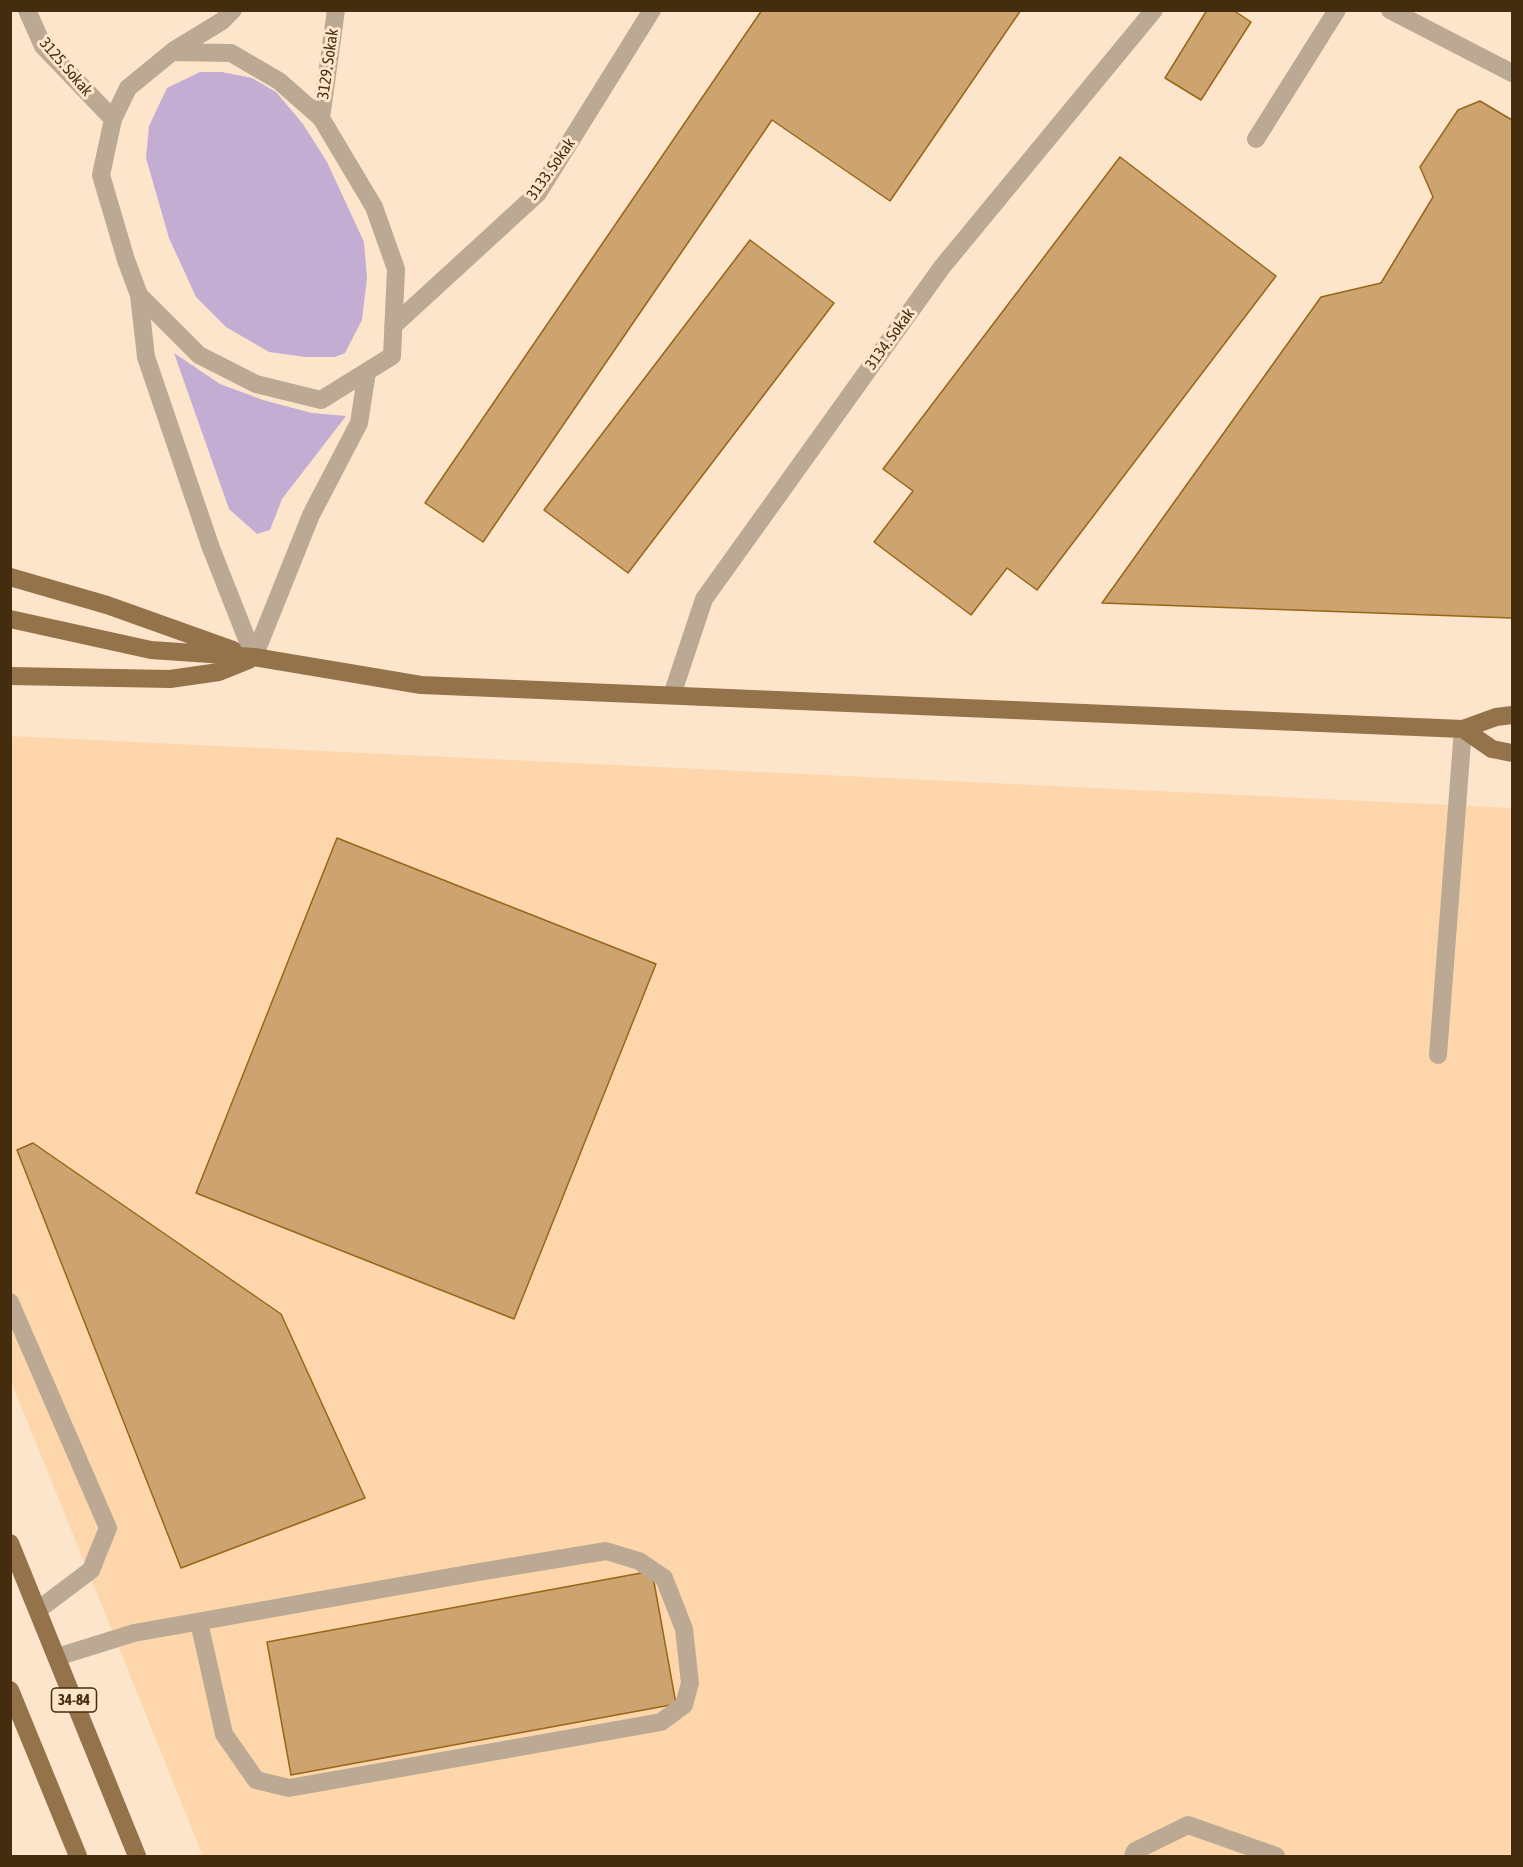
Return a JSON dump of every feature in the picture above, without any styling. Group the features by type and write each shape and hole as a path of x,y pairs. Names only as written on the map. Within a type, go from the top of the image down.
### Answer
{"main road":[{"path":"10,577 107,605 254,657"},
{"path":"10,619 151,650 254,657 421,685 1463,729 1496,717 1512,715"},
{"path":"10,676 170,679 219,672 254,657"},
{"path":"1463,729 1492,749 1512,753"},
{"name":"34-84","path":"10,1543 137,1857"},
{"path":"10,1690 78,1857"}],"street":[{"name":"3125. Sokak","path":"27,10 43,46 112,119"},
{"path":"233,10 222,21 172,52 130,85 112,119 101,175 126,260 139,295 146,357 211,548 254,657"},
{"name":"3129. Sokak","path":"321,118 336,10"},
{"name":"3133. Sokak","path":"393,327 538,193 652,10"},
{"name":"3134. Sokak","path":"672,695 704,599 942,267 1154,10"},
{"path":"1256,139 1337,10"},
{"path":"1390,10 1512,73"},
{"path":"139,295 199,355 256,384 321,400 392,356 396,269 374,207 321,118 279,81 231,53 172,52"},
{"path":"254,657 311,515 359,423 367,372"},
{"path":"1438,1055 1463,729"},
{"path":"10,1302 108,1528 91,1570 38,1610"},
{"path":"57,1658 134,1633 606,1551 639,1561 664,1578 684,1629 690,1683 684,1705 661,1722 289,1788 256,1780 224,1734 199,1622"},
{"path":"1133,1857 1135,1851 1188,1825 1276,1857"}],"shaded area":[{"path":"200,72 222,72 252,78 276,92 303,124 327,162 364,242 367,278 362,320 345,353 335,357 305,357 269,352 226,327 196,297 169,238 146,158 149,126 167,88"},
{"path":"174,353 220,384 263,400 312,413 346,416 282,499 270,530 257,534 229,509"},
{"path":"11,736 1512,808 1512,1856 203,1856 11,1381"}],"building":[{"path":"762,10 1021,10 890,201 772,120 483,542 425,503"},
{"path":"1207,10 1233,10 1251,22 1201,100 1165,78"},
{"path":"1480,101 1512,120 1512,618 1102,603 1321,297 1381,283 1433,197 1420,167 1458,110"},
{"path":"1120,157 1276,276 1037,590 1007,568 971,615 874,542 913,491 883,469"},
{"path":"750,240 834,303 628,573 544,510"},
{"path":"337,838 656,964 514,1319 196,1193"},
{"path":"33,1143 281,1314 365,1498 181,1568 17,1150"},
{"path":"652,1571 676,1704 291,1775 267,1642"}]}
